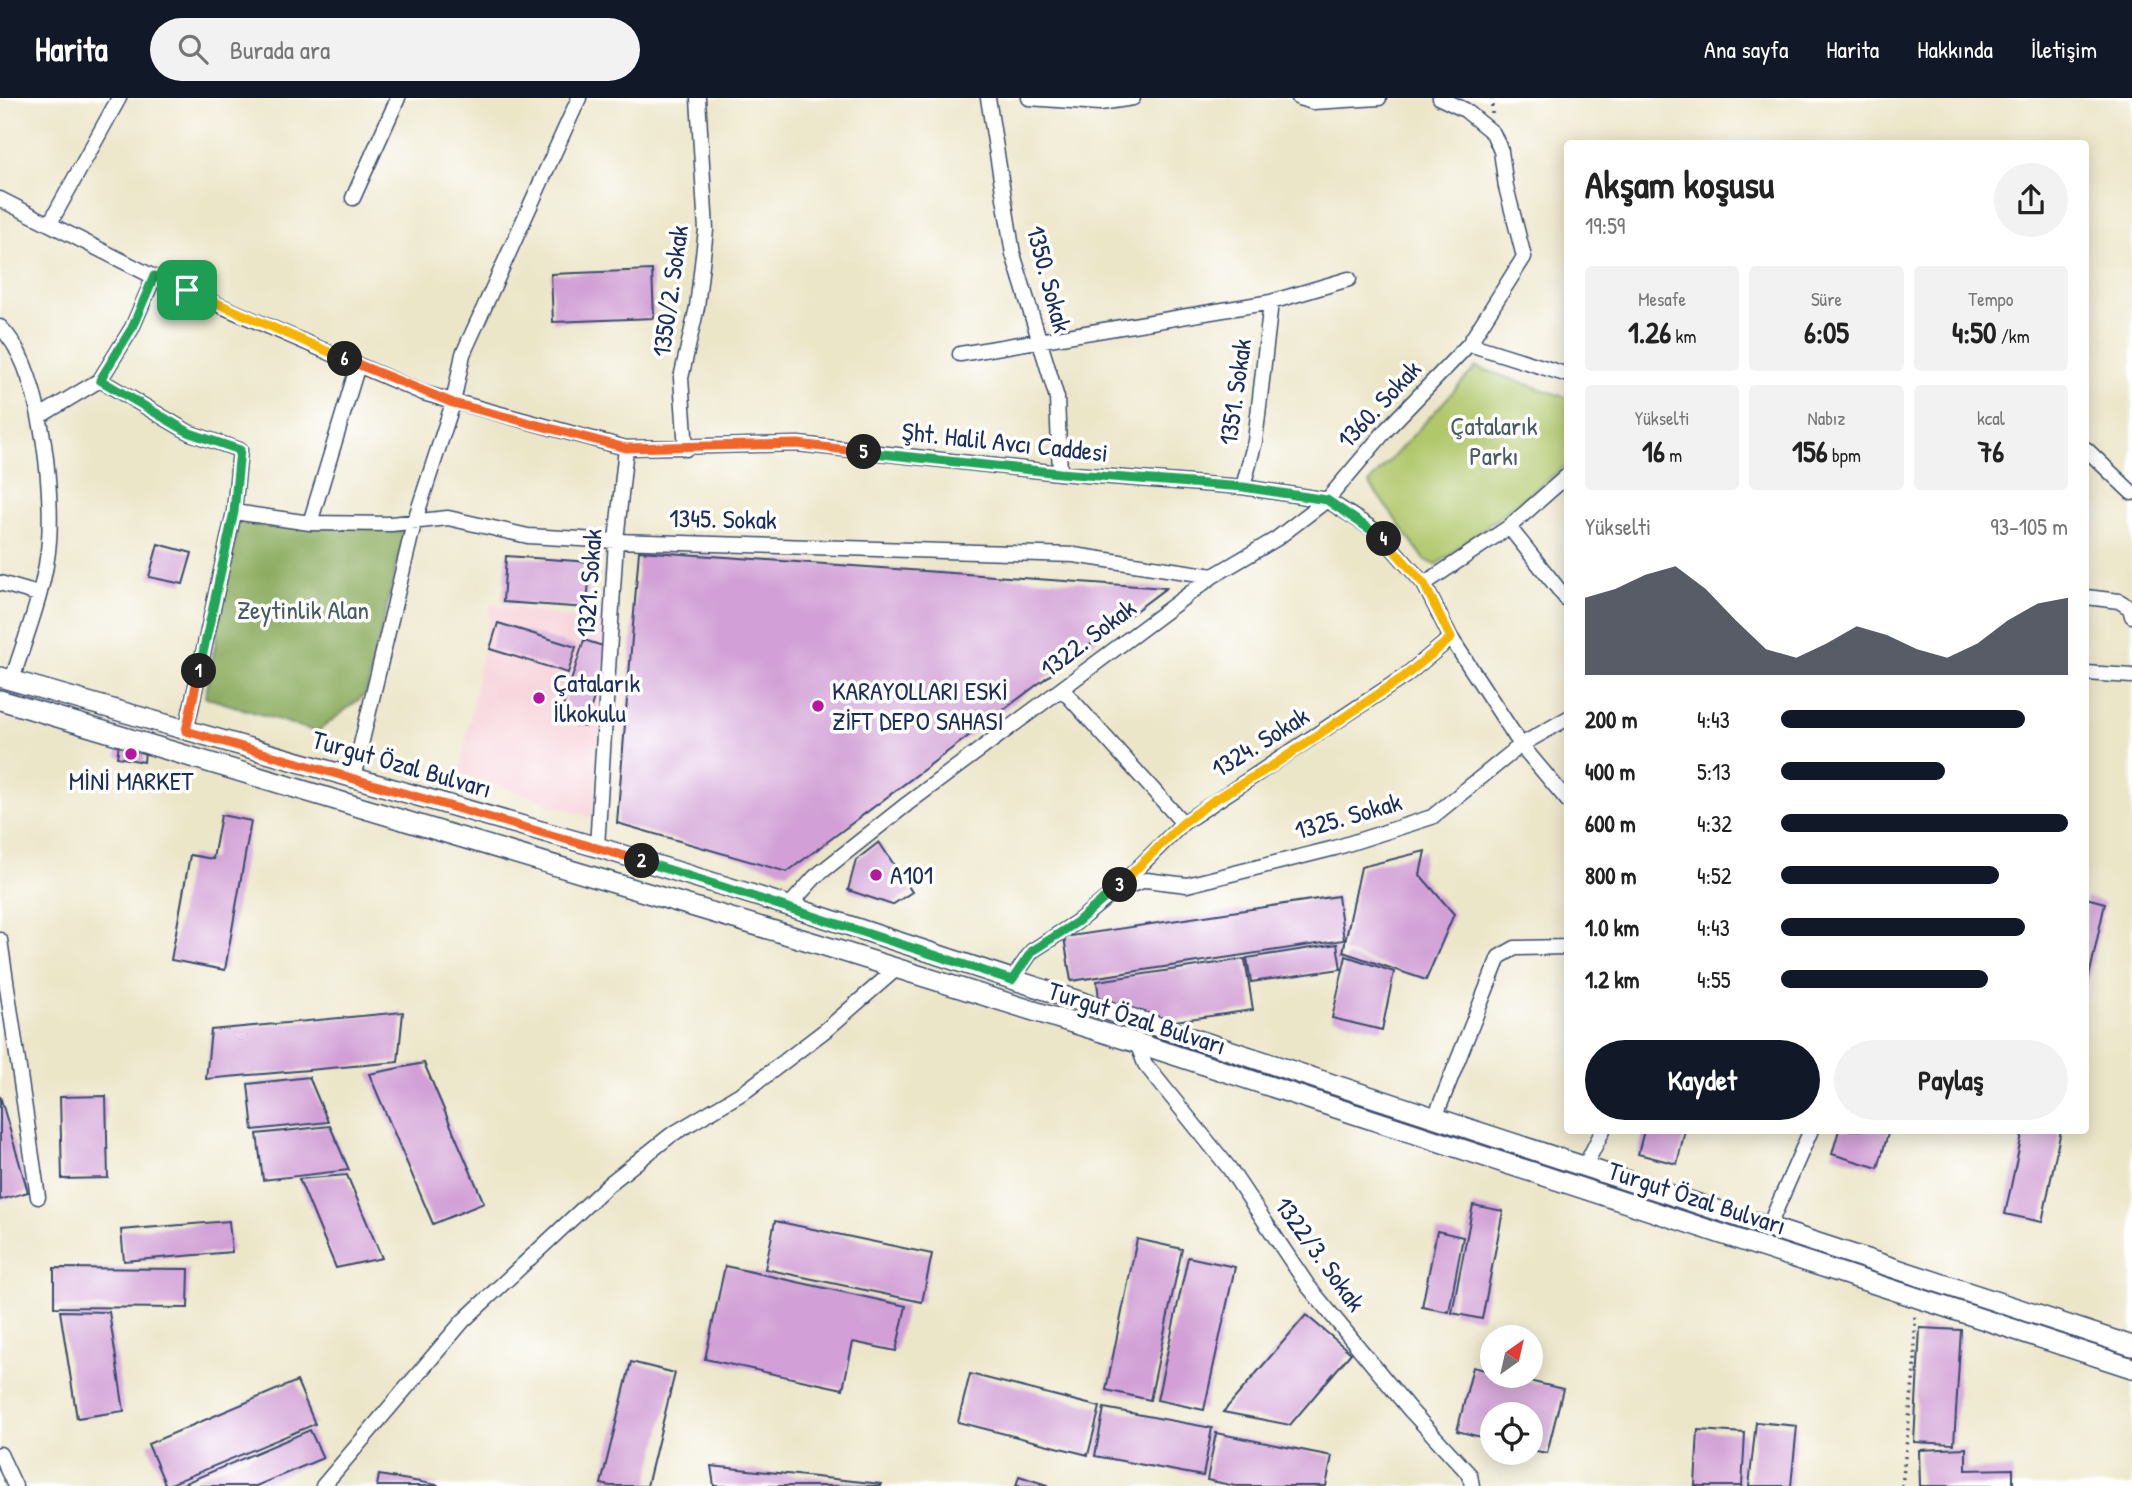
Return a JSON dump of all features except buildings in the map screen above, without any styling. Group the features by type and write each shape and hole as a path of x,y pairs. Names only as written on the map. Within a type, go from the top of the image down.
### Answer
{"main road":[{"name":"Turgut Özal Bulvarı","path":"6,678 597,847 789,906 1436,1115 1768,1228 2132,1346"},
{"name":"Turgut Özal Bulvarı","path":"0,700 815,943 1137,1044 2132,1368"}],"street":[{"path":"50,223 119,98"},
{"path":"353,198 398,98"},
{"path":"353,778 414,523 453,403 463,354 579,98"},
{"name":"1350/2. Sokak","path":"686,449 681,378 697,307 706,230 698,98"},
{"name":"1350. Sokak","path":"989,98 1013,254 1058,398 1060,473"},
{"path":"1029,98 1100,103 1133,98"},
{"path":"1299,98 1313,102 1379,98"},
{"name":"1360. Sokak","path":"1327,500 1387,429 1469,344 1524,257 1506,187 1501,151 1493,133 1465,110 1440,98"},
{"name":"Şht. Halil Avcı Caddesi","path":"0,199 154,276 358,365 453,403 626,448 686,449 798,444 1060,473 1243,487 1327,500 1379,533 1424,584 1451,638 1521,745 1564,796"},
{"path":"40,416 100,380 132,328 154,276"},
{"path":"960,354 1272,302 1349,279"},
{"name":"1351. Sokak","path":"1243,487 1255,441 1272,302"},
{"path":"0,327 22,362 40,416 47,465 50,542 38,594 6,678"},
{"path":"1469,344 1564,374"},
{"path":"310,523 358,365"},
{"path":"100,380 190,433 240,450 234,512 186,731"},
{"name":"1321. Sokak","path":"597,847 616,541 626,448"},
{"path":"2089,452 2132,493"},
{"path":"1424,584 1509,527 1564,479"},
{"name":"1322. Sokak","path":"789,906 815,877 887,821 1213,576 1276,539 1327,500"},
{"name":"1345. Sokak","path":"234,512 310,523 414,523 448,518 528,536 616,541 1074,555 1213,576"},
{"path":"1509,527 1564,596"},
{"path":"0,583 38,594"},
{"path":"2089,597 2125,600 2132,616"},
{"name":"1324. Sokak","path":"1012,980 1032,951 1077,922 1115,891 1183,823 1405,676 1451,638"},
{"path":"2089,673 2132,676"},
{"path":"1062,689 1183,823"},
{"name":"1325. Sokak","path":"1115,891 1146,880 1187,885 1398,829 1432,817 1521,745 1564,720"},
{"path":"0,940 38,1197"},
{"path":"1436,1115 1499,957 1515,948 1564,947"},
{"path":"323,1486 463,1321 609,1184 671,1135 747,1090 827,1029 895,970"},
{"name":"1322/3. Sokak","path":"1137,1044 1145,1064 1229,1168 1308,1286 1410,1410 1470,1475 1472,1486"},
{"path":"1585,1166 1601,1134"},
{"path":"1768,1228 1809,1134"},
{"path":"0,1454 16,1486"}],"path":[{"path":"1902,1486 1915,1362 1915,1296"}],"shaded area":[{"name":"Çatalarık İlkokulu","path":"491,604 613,625 593,819 460,772"}],"green space":[{"name":"Çatalarık Parkı","path":"1476,367 1564,397 1564,467 1436,565 1425,560 1369,483"},
{"name":"Zeytinlik Alan","path":"239,519 405,531 366,694 317,732 205,697"}],"place":[{"name":"Çatalarık İlkokulu","path":"539,698"},
{"name":"KARAYOLLARI ESKİ ZİFT DEPO SAHASI","path":"818,706"},
{"name":"MİNİ MARKET","path":"131,754"},
{"name":"A101","path":"876,875"}],"route":[{"path":"154,276 187,290 422,393 626,448 686,449 798,444 1060,473 1243,487 1327,500 1379,533 1424,584 1451,638 1405,676 1183,823 1115,891 1077,922 1032,951 1012,980 789,906 597,847 186,731 234,512 240,450 190,433 100,380 132,328 154,276"}]}
